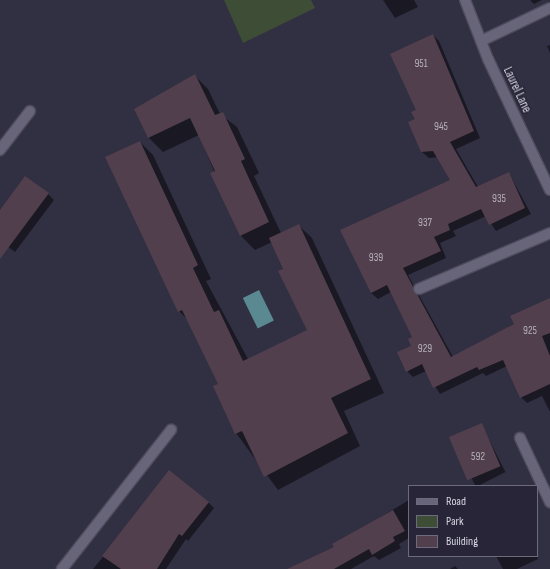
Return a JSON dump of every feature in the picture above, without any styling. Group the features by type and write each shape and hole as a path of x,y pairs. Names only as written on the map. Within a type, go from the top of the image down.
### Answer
{"street":[{"name":"Laurel Lane","path":"465,0 481,41 550,190"},
{"path":"481,41 550,8"},
{"path":"0,150 30,111"},
{"path":"419,289 550,233"},
{"path":"62,569 171,430"},
{"path":"520,438 550,502"}],"green space":[{"path":"224,0 311,0 315,8 243,43"}],"shaded area":[{"path":"259,290 274,321 258,328 243,298"}],"building":[{"path":"433,34 474,131 450,142 476,187 509,172 525,208 489,225 481,209 448,224 450,230 434,237 441,251 403,268 451,357 514,324 510,316 550,298 550,333 542,336 550,356 550,384 520,398 503,360 479,370 477,367 433,388 422,364 406,372 397,352 411,346 408,339 412,337 387,285 371,293 340,230 450,180 433,151 421,152 408,122 415,119 411,112 416,110 390,54"},
{"path":"195,74 215,115 223,112 245,159 241,161 269,222 240,236 210,173 215,171 190,118 148,138 134,109"},
{"path":"140,141 198,265 193,268 214,312 219,310 243,361 307,330 278,271 283,269 269,238 299,224 371,379 331,398 348,433 264,477 242,431 235,434 213,386 218,384 182,310 178,312 105,157"},
{"path":"25,176 49,193 0,259 0,210"},
{"path":"482,423 500,466 467,480 449,437"},
{"path":"169,470 209,502 182,536 179,534 157,569 121,569 102,556"},
{"path":"393,510 405,531 393,537 395,541 372,555 369,549 334,569 287,569 334,547 332,544"}]}
